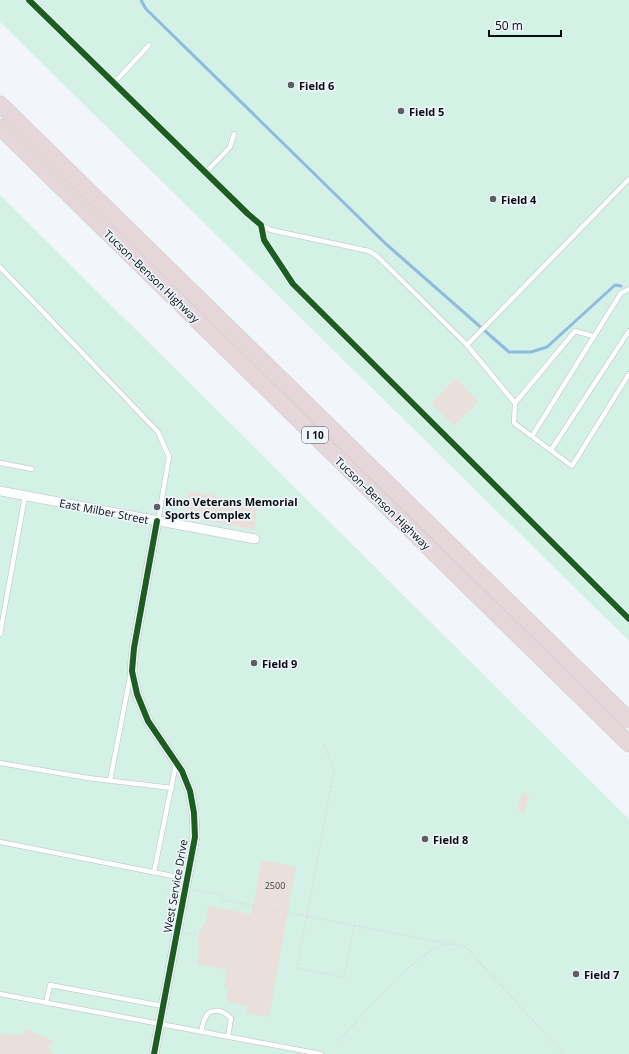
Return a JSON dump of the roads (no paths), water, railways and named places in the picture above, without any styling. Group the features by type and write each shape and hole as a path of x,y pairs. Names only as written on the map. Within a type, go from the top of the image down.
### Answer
{"highway":[{"name":"Tucson–Benson Highway","path":"0,104 629,720"},
{"name":"Tucson–Benson Highway","path":"0,127 629,744"}],"street":[{"name":"East Milber Street","path":"0,491 255,539"},
{"name":"West Service Drive","path":"154,1054 188,878 194,837 194,813 190,791 177,762 148,721 137,694 132,671 134,648 157,521"}],"lane":[{"path":"114,83 149,45"},
{"path":"205,173 230,147 234,134"},
{"path":"467,345 629,179"},
{"path":"261,225 271,230 369,251 377,256 467,345 515,403"},
{"path":"0,268 158,432 169,457 157,521"},
{"path":"532,436 621,293 629,289"},
{"path":"594,336 575,331 515,403 514,423 572,466 629,374"},
{"path":"551,450 629,331"},
{"path":"0,462 32,469"},
{"path":"0,634 25,496"},
{"path":"110,781 132,671"},
{"path":"154,872 177,762"},
{"path":"0,763 110,781 172,788"},
{"path":"0,842 188,878"},
{"path":"46,1003 50,985 163,1006"},
{"path":"0,994 321,1054"},
{"path":"201,1032 204,1020 208,1013 220,1010 226,1012 231,1018 228,1037"}],"waterway":[{"path":"141,0 146,9 386,244 509,352 531,352 547,347 615,285 621,286"}],"place":[{"name":"Field 6","path":"291,85"},
{"name":"Field 5","path":"401,111"},
{"name":"Field 4","path":"493,199"},
{"name":"Kino Veterans Memorial Sports Complex","path":"157,507"},
{"name":"Field 9","path":"254,663"},
{"name":"Field 8","path":"425,839"},
{"name":"Field 7","path":"576,974"}]}
